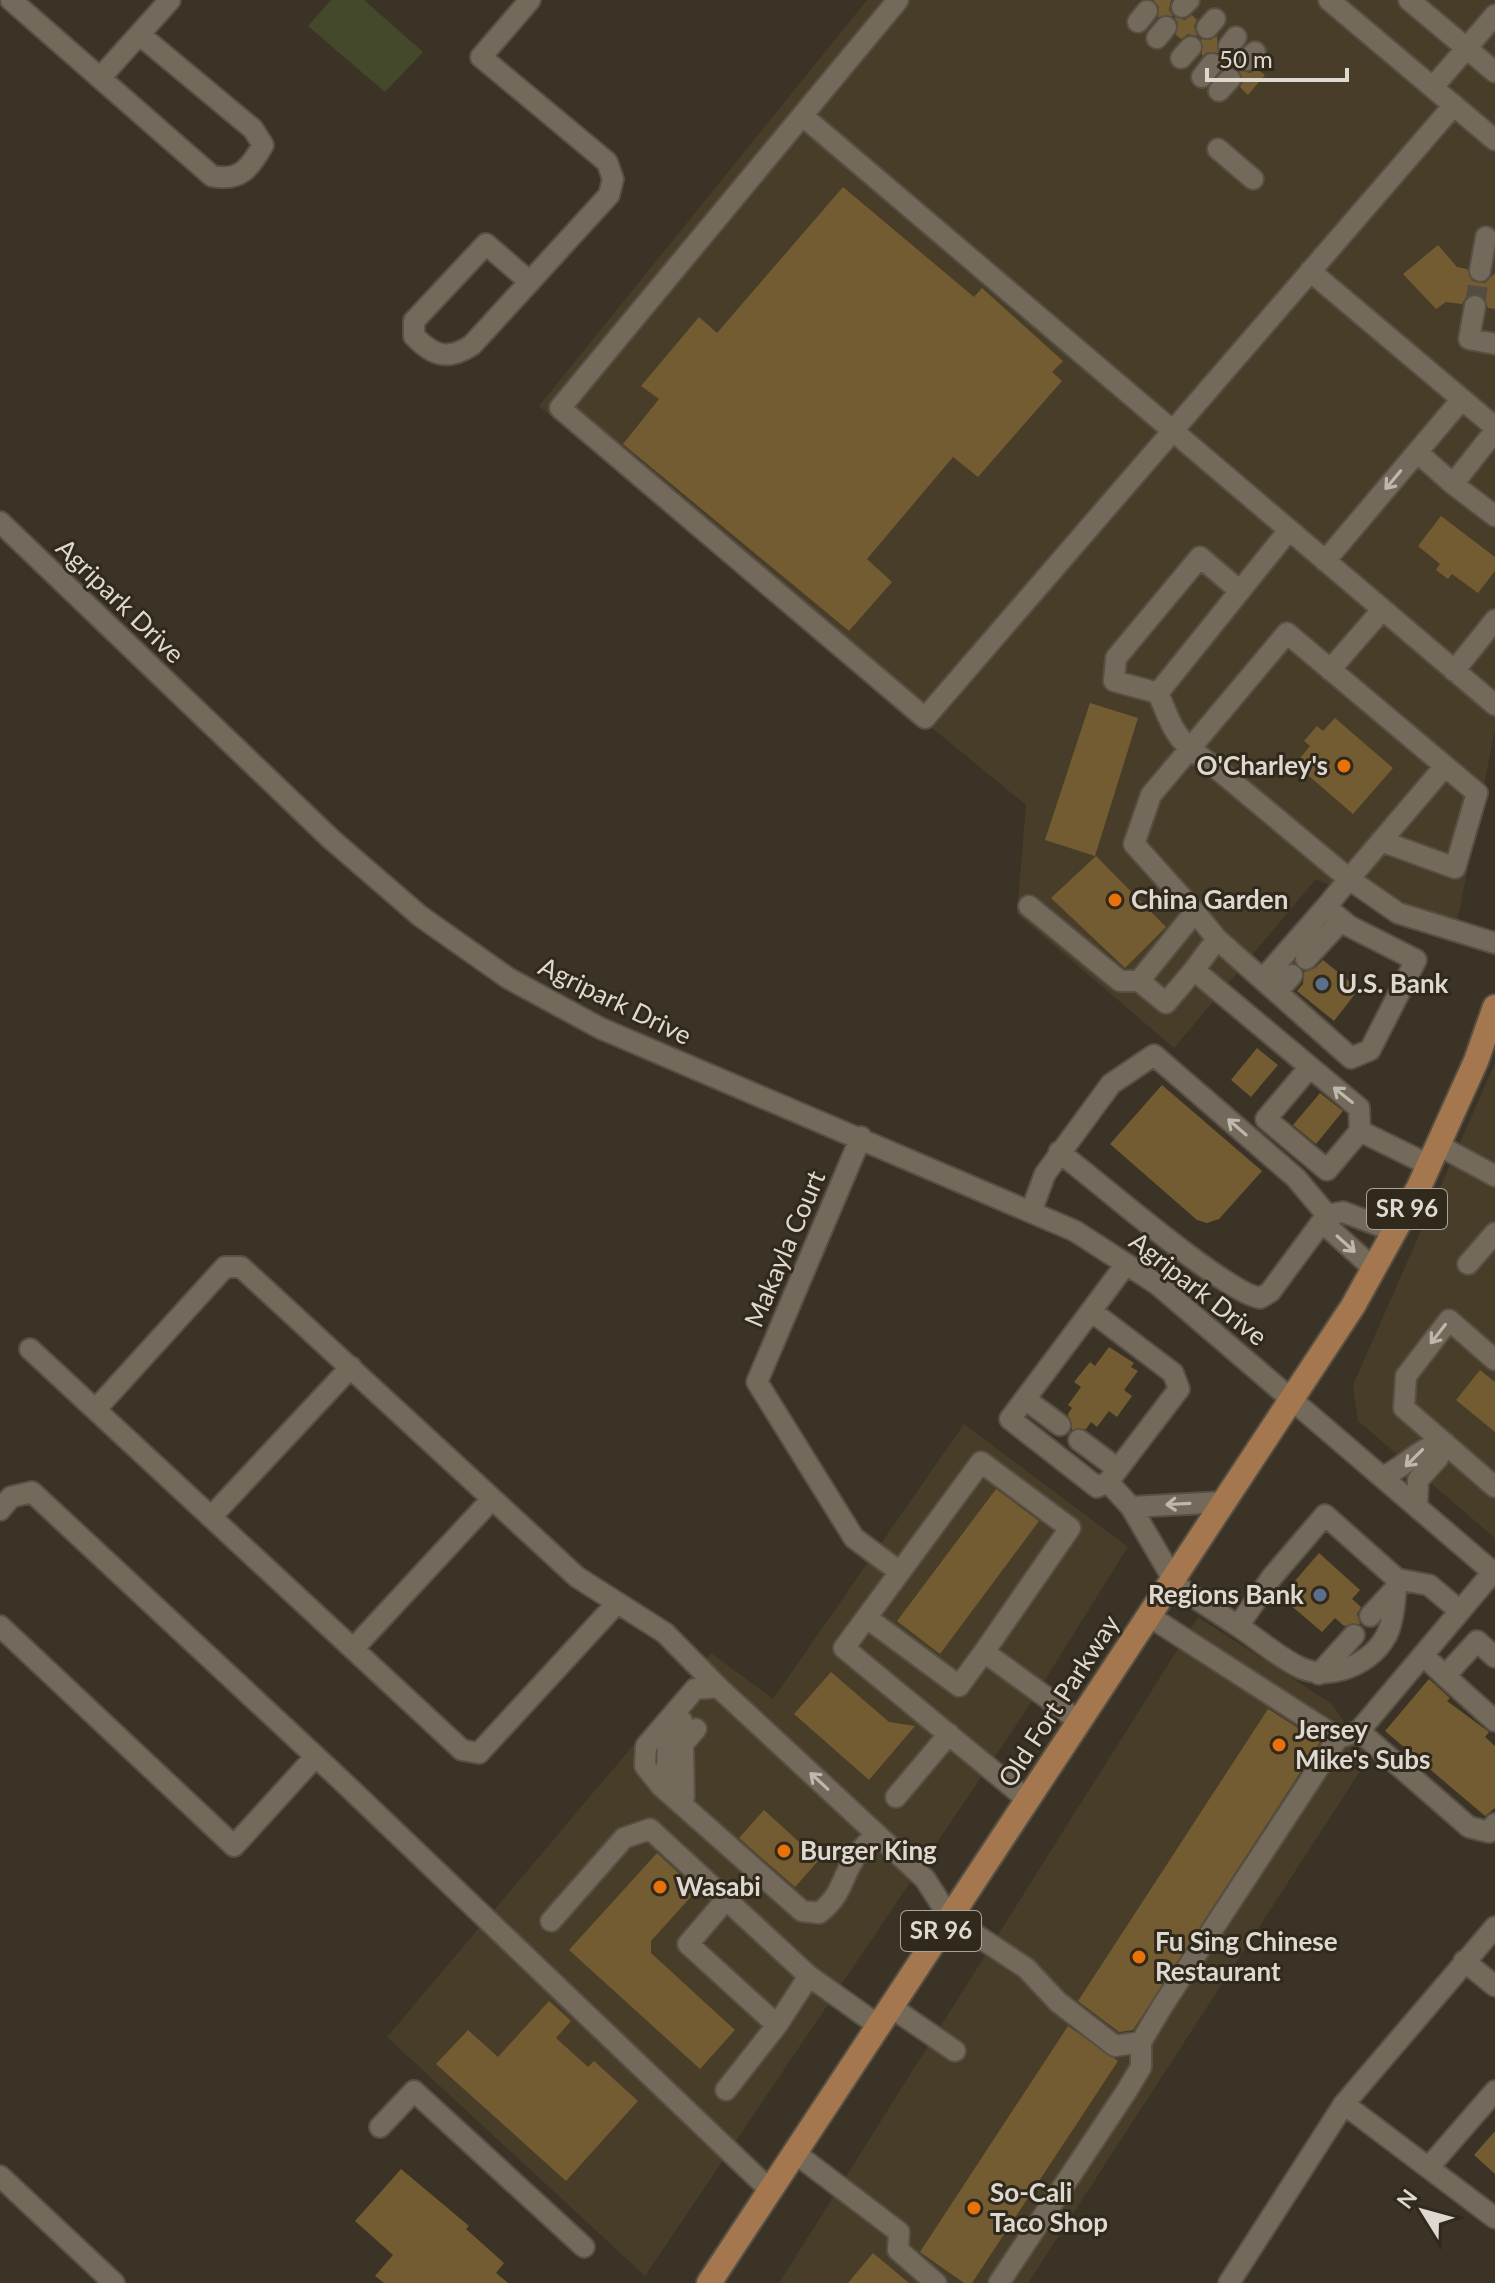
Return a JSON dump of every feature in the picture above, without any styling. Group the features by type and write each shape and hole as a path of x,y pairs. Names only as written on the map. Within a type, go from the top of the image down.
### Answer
{"main road":[{"name":"Old Fort Parkway","path":"709,2283 1353,1306 1433,1155 1476,1061 1495,1007"}],"street":[{"path":"11,0 212,176 228,179 250,169 263,145 253,129 140,35"},
{"path":"100,78 170,0"},
{"path":"530,0 481,57 607,162 613,179 609,195 530,282 472,345 459,354 446,357 428,350 414,336 414,321 486,244 530,282"},
{"path":"898,0 560,408 925,718 1454,105"},
{"path":"1329,0 1454,105 1493,133"},
{"path":"1409,0 1495,72"},
{"path":"1433,87 1495,15"},
{"path":"804,117 1495,705"},
{"path":"1218,149 1253,179"},
{"path":"1480,271 1492,234"},
{"path":"1310,271 1495,429 1453,484"},
{"path":"1475,306 1469,339 1495,344"},
{"path":"1325,561 1462,399"},
{"path":"1417,452 1495,516"},
{"name":"Agripark Drive","path":"0,522 331,839 420,916 508,978 600,1028 1075,1231 1157,1284 1293,1397 1494,1573"},
{"path":"1158,693 1289,530"},
{"path":"1158,693 1114,681 1116,658 1200,557 1240,591"},
{"path":"1330,670 1382,610"},
{"path":"1454,671 1495,620"},
{"path":"1334,913 1416,960 1370,1050 1351,1058 1217,939 1134,844 1151,795 1287,633 1477,793 1455,868 1381,841"},
{"path":"1158,693 1177,735 1349,879 1398,913 1495,943"},
{"path":"1306,959 1334,913 1349,879 1445,766"},
{"path":"1029,906 1120,981 1139,981 1166,1003 1217,939"},
{"path":"1139,981 1195,912"},
{"path":"1270,986 1334,913"},
{"path":"1194,970 1359,1108 1360,1131 1327,1170 1266,1119 1309,1068"},
{"path":"1270,986 1292,975"},
{"path":"1031,1212 1045,1174 1111,1084 1154,1055 1296,1178 1327,1215 1331,1230 1373,1268"},
{"path":"1360,1131 1495,1176"},
{"name":"Makayla Court","path":"861,1137 757,1382 854,1538 900,1572"},
{"path":"1059,1152 1214,1273 1253,1297 1260,1298 1270,1292 1327,1215 1343,1212 1394,1231"},
{"path":"1468,1264 1495,1233"},
{"path":"1091,1311 1178,1380 1179,1389 1113,1475 1097,1487 1010,1419 1126,1264"},
{"path":"96,1409 225,1267 241,1267 577,1577 665,1633 718,1687 925,1879 935,1900 950,1918 1026,1968 1058,2002 1115,2046 1141,2042"},
{"path":"1495,1360 1449,1320 1406,1376 1404,1408 1495,1487"},
{"path":"30,1349 462,1750 479,1753 617,1603"},
{"path":"211,1517 351,1367"},
{"path":"1025,1399 1060,1425"},
{"path":"1079,1440 1113,1475 1172,1580 1300,1667 1319,1674 1346,1669 1368,1656 1391,1626 1396,1583"},
{"path":"1384,1476 1405,1467 1427,1445 1445,1443"},
{"path":"1417,1506 1418,1480 1438,1458 1445,1443"},
{"path":"867,1618 959,1686 1070,1528 981,1462 844,1648 1028,1800"},
{"path":"0,1510 11,1497 32,1492 770,2190"},
{"path":"353,1649 492,1499"},
{"path":"1131,1507 1224,1502"},
{"path":"1238,1626 1272,1577 1325,1515 1396,1583 1429,1585 1460,1611"},
{"path":"999,2283 1141,2067 1141,2042 1338,1738 1359,1731 1494,1573"},
{"path":"1370,1616 1396,1583"},
{"path":"1149,1616 1338,1738"},
{"path":"0,1626 234,1846 315,1757"},
{"path":"1319,1674 1354,1635"},
{"path":"1445,1676 1477,1641 1495,1657"},
{"path":"984,1652 1079,1721"},
{"path":"1423,1655 1495,1721"},
{"path":"718,1687 695,1689 646,1746 645,1766 695,1819 802,1911 819,1913 835,1898 855,1857 876,1834"},
{"path":"690,1723 668,1737 667,1775 670,1785 803,1903 835,1898"},
{"path":"1359,1731 1469,1827 1489,1832 1495,1824"},
{"path":"896,1797 949,1734"},
{"path":"551,1921 624,1838 650,1829 809,1976 955,2051"},
{"path":"725,1901 688,1944 777,2025"},
{"path":"1229,2283 1344,2104 1495,1927"},
{"path":"1464,1961 1495,1986"},
{"path":"726,2090 777,2025 809,1976"},
{"path":"380,2127 414,2091 584,2247"},
{"path":"1429,2167 1495,2091"},
{"path":"1344,2104 1495,2218"},
{"path":"795,2153 899,2232 898,2250 936,2283"},
{"path":"0,2176 114,2283"}],"shaded area":[{"path":"867,0 1495,0 1495,729 1453,943 1316,879 1174,1048 1017,914 1026,805 539,406"},
{"path":"1495,1063 1495,1538 1358,1421 1353,1385"},
{"path":"964,1424 1128,1547 1025,1712 645,2276 387,2037 711,1653 773,1699"},
{"path":"1198,1617 1332,1704 1368,1759 1028,2283 779,2283"}],"green space":[{"path":"331,0 364,0 423,52 385,92 308,26"}],"building":[{"path":"1153,0 1171,0 1169,10 1173,16 1158,17 1159,7"},
{"path":"1192,15 1197,20 1194,26 1197,36 1188,34 1181,39 1176,35 1178,23 1174,17 1185,20"},
{"path":"1217,36 1218,53 1208,52 1202,56 1201,39 1210,40"},
{"path":"1257,69 1265,75 1248,95 1240,87 1243,81 1239,70 1250,73"},
{"path":"843,187 974,297 982,288 1063,361 1052,372 1062,381 978,477 953,457 867,559 892,582 849,631 623,444 659,399 641,386 699,317 717,333"},
{"path":"1438,245 1457,267 1467,269 1472,281 1485,283 1495,273 1495,309 1488,308 1484,297 1477,293 1466,297 1462,304 1446,302 1436,309 1403,274"},
{"path":"1441,516 1495,557 1495,571 1478,593 1452,574 1448,579 1436,570 1440,564 1418,546"},
{"path":"1090,703 1138,718 1095,856 1045,840"},
{"name":"O'Charley's","path":"1335,718 1393,768 1353,814 1295,764 1310,746 1304,741 1317,726 1323,731"},
{"path":"1096,856 1166,927 1125,968 1051,898"},
{"path":"1323,960 1359,989 1334,1021 1297,991 1303,984 1304,972 1315,968"},
{"path":"1257,1048 1278,1065 1251,1097 1231,1080"},
{"path":"1162,1085 1262,1171 1219,1219 1207,1223 1197,1220 1110,1144"},
{"path":"1320,1093 1343,1111 1316,1144 1293,1125"},
{"path":"1109,1347 1134,1363 1131,1367 1138,1371 1124,1390 1132,1396 1117,1417 1109,1411 1097,1427 1091,1422 1086,1429 1072,1430 1068,1414 1072,1408 1068,1405 1081,1387 1074,1382 1090,1362 1095,1366"},
{"path":"1480,1370 1495,1382 1495,1432 1456,1400"},
{"path":"996,1489 1039,1521 940,1654 897,1621"},
{"path":"1319,1553 1360,1590 1352,1599 1361,1607 1357,1614 1360,1624 1344,1626 1335,1618 1322,1632 1281,1597"},
{"path":"831,1672 889,1722 915,1726 869,1780 794,1714"},
{"path":"1429,1679 1450,1698 1447,1701 1489,1732 1485,1737 1495,1746 1495,1808 1485,1816 1385,1731"},
{"path":"1268,1709 1320,1742 1133,2030 1119,2032 1078,2001"},
{"name":"Burger King","path":"764,1810 819,1860 795,1887 739,1838"},
{"path":"657,1853 697,1890 651,1941 651,1953 735,2030 700,2069 569,1950"},
{"path":"549,2001 571,2021 556,2038 588,2067 594,2061 638,2101 566,2181 436,2064 468,2030 498,2057"},
{"path":"1068,2026 1118,2061 972,2283 964,2283 920,2252"},
{"path":"1495,2131 1495,2174 1474,2155"},
{"path":"401,2169 469,2226 466,2229 504,2263 496,2273 508,2283 384,2283 375,2276 393,2255 355,2221"},
{"path":"873,2253 909,2283 848,2283"}],"tunnel":[{"path":"1475,306 1480,271"}],"place":[{"name":"O'Charley's","path":"1344,766"},
{"name":"China Garden","path":"1115,900"},
{"name":"U.S. Bank","path":"1322,984"},
{"name":"Regions Bank","path":"1320,1595"},
{"name":"Jersey Mike's Subs","path":"1279,1745"},
{"name":"Burger King","path":"784,1851"},
{"name":"Wasabi","path":"660,1887"},
{"name":"Fu Sing Chinese Restaurant","path":"1139,1957"},
{"name":"So-Cali Taco Shop","path":"974,2208"}]}
